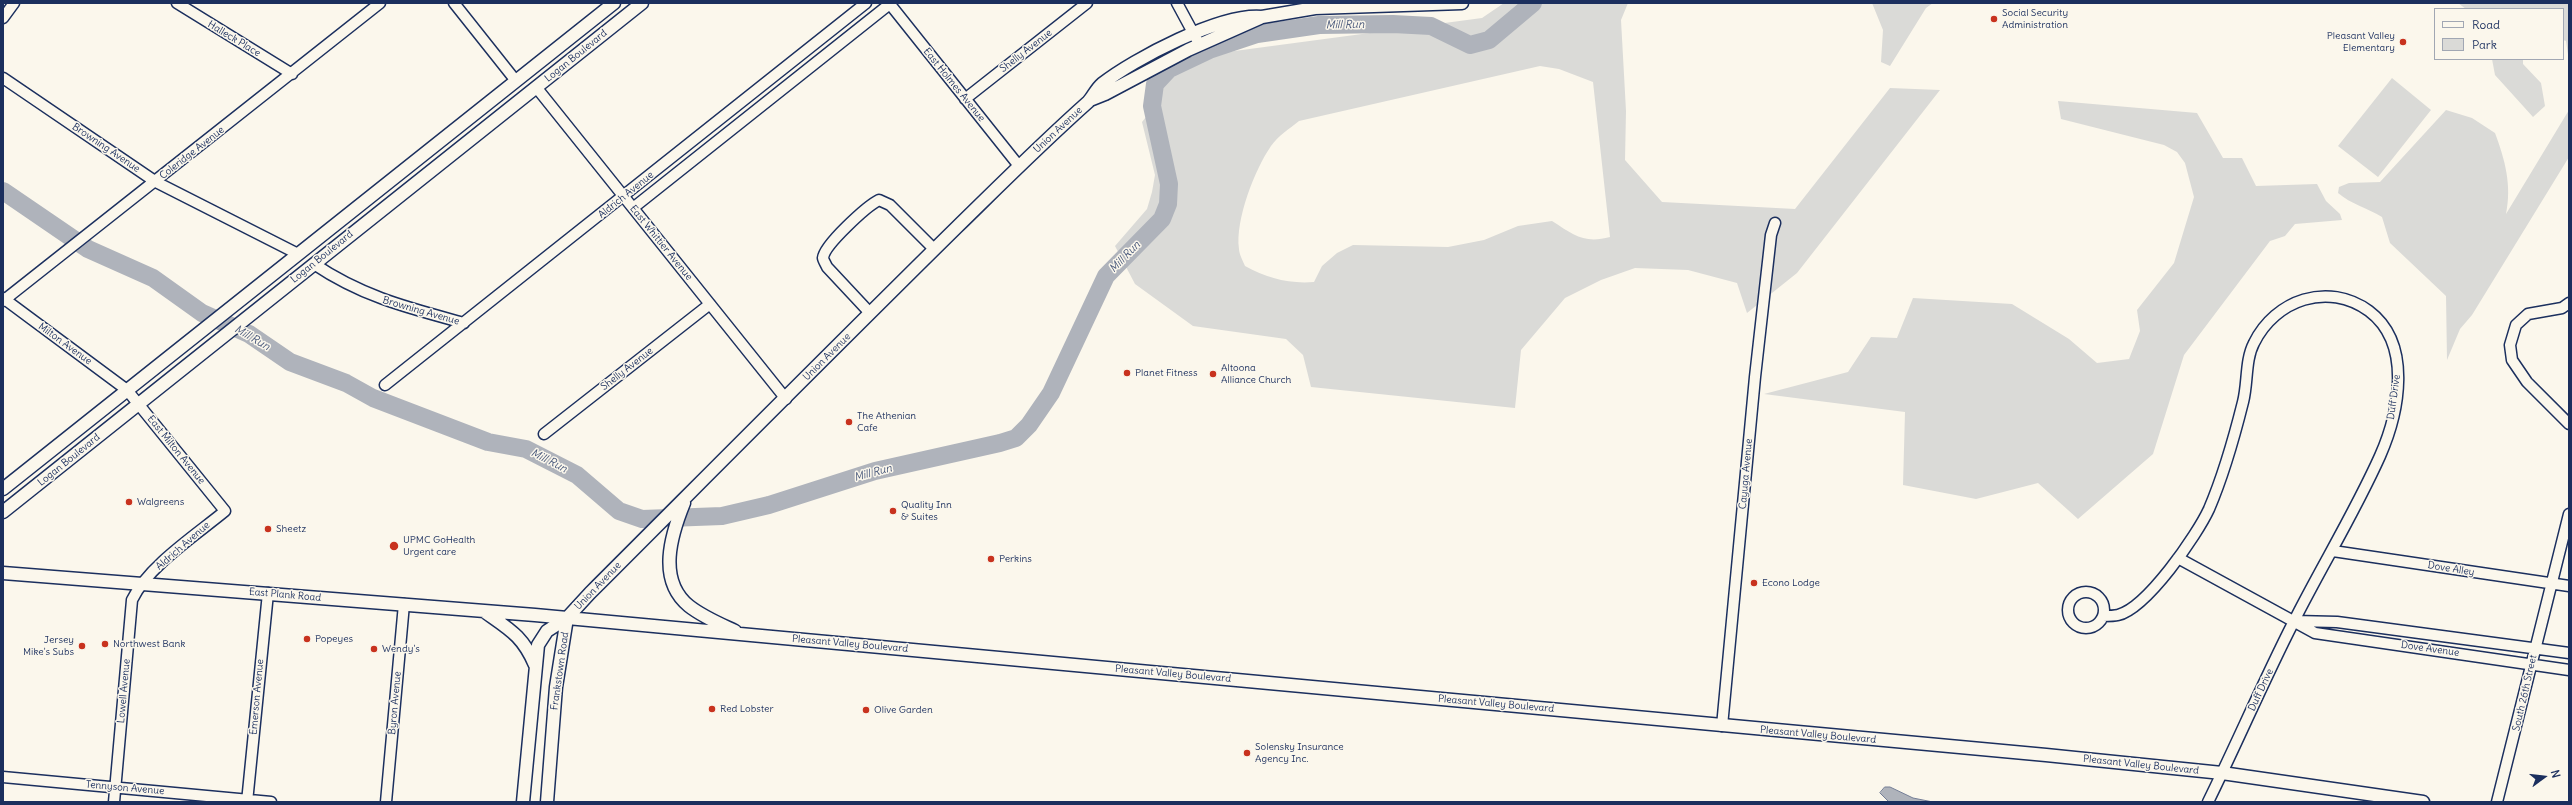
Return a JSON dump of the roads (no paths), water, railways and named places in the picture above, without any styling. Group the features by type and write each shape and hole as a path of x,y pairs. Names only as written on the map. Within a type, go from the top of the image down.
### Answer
{"main road":[{"name":"Logan Boulevard","path":"3,489 614,3"},
{"name":"Logan Boulevard","path":"3,512 642,3"},
{"name":"Union Avenue","path":"567,618 934,249 1065,120 1090,100 1105,94 1197,39 1253,23 1262,17 1315,8 1368,4 1462,3"},
{"path":"681,505 674,528 669,556 675,585 688,606 700,614 740,634"},
{"name":"East Plank Road","path":"3,573 567,618"},
{"path":"484,611 519,636 529,650 535,665"},
{"name":"Pleasant Valley Boulevard","path":"567,618 2222,773 2423,802"},
{"name":"Frankstown Road","path":"523,802 535,665 542,638 547,631 567,618"},
{"name":"Frankstown Road","path":"547,802 556,687 567,618"}],"street":[{"path":"3,18 14,3"},
{"name":"Halleck Place","path":"177,3 292,74"},
{"name":"Coleridge Avenue","path":"4,300 156,182 380,3"},
{"path":"454,3 516,81"},
{"name":"Aldrich Avenue","path":"385,384 624,197 866,3"},
{"name":"Aldrich Avenue","path":"633,208 890,3"},
{"name":"East Holmes Avenue","path":"890,3 1019,166"},
{"name":"Shelly Avenue","path":"965,98 1087,3"},
{"path":"1177,3 1197,39"},
{"name":"Browning Avenue","path":"3,78 156,182 298,254"},
{"name":"East Whittier Avenue","path":"536,87 786,399"},
{"path":"870,313 827,267 823,258 827,249 868,205 879,200 890,205 934,249"},
{"name":"Cayuga Avenue","path":"1722,726 1755,377 1771,235 1775,223"},
{"name":"Browning Avenue","path":"314,264 336,279 382,300 464,323"},
{"name":"Duff Drive","path":"2103,616 2119,615 2152,591 2178,558 2208,512 2226,465 2244,400 2252,346 2265,324 2275,314 2300,299 2315,296 2343,298 2369,311 2388,333 2398,360 2394,409 2384,447 2333,551 2293,622 2208,802"},
{"name":"Milton Avenue","path":"4,300 127,390"},
{"name":"Shelly Avenue","path":"544,434 710,304"},
{"path":"2569,304 2562,308 2528,314 2516,324 2510,345 2512,360 2527,382 2569,424"},
{"name":"East Milton Avenue","path":"127,390 224,511"},
{"name":"Aldrich Avenue","path":"142,583 224,511"},
{"name":"South 26th Street","path":"2497,802 2569,514"},
{"name":"Dove Alley","path":"2333,551 2569,586"},
{"name":"Dove Avenue","path":"2178,558 2315,633 2569,670"},
{"name":"Lowell Avenue","path":"114,802 132,600 142,583"},
{"name":"Emerson Avenue","path":"248,801 268,593"},
{"name":"Byron Avenue","path":"386,802 404,604"},
{"name":"Dove Avenue","path":"2293,622 2336,622 2569,653"},
{"name":"Tennyson Avenue","path":"3,777 116,786 248,801 271,802"}],"waterway":[{"name":"Mill Run","path":"3,191 88,249 153,278 202,313 249,334 290,362 346,383 373,398 488,442 526,449 577,475 619,511 642,519 722,516 769,505 875,471 1000,443 1016,438 1029,425 1051,393 1106,276 1162,219 1168,204 1169,184 1152,106 1155,84 1169,69 1209,50 1257,34 1319,25 1393,24 1431,26 1470,45 1489,40 1533,3"}],"place":[{"name":"Social Security Administration","path":"1994,19"},
{"name":"Pleasant Valley Elementary","path":"2403,42"},
{"name":"Planet Fitness","path":"1127,373"},
{"name":"Altoona Alliance Church","path":"1213,374"},
{"name":"The Athenian Cafe","path":"849,422"},
{"name":"Walgreens","path":"129,502"},
{"name":"Quality Inn & Suites","path":"893,511"},
{"name":"Sheetz","path":"268,529"},
{"name":"UPMC GoHealth Urgent care","path":"394,546"},
{"name":"Perkins","path":"991,559"},
{"name":"Econo Lodge","path":"1754,583"},
{"name":"Popeyes","path":"307,639"},
{"name":"Northwest Bank","path":"105,644"},
{"name":"Jersey Mike's Subs","path":"82,646"},
{"name":"Wendy's","path":"374,649"},
{"name":"Red Lobster","path":"712,709"},
{"name":"Olive Garden","path":"866,710"},
{"name":"Solensky Insurance Agency Inc.","path":"1247,753"}]}
